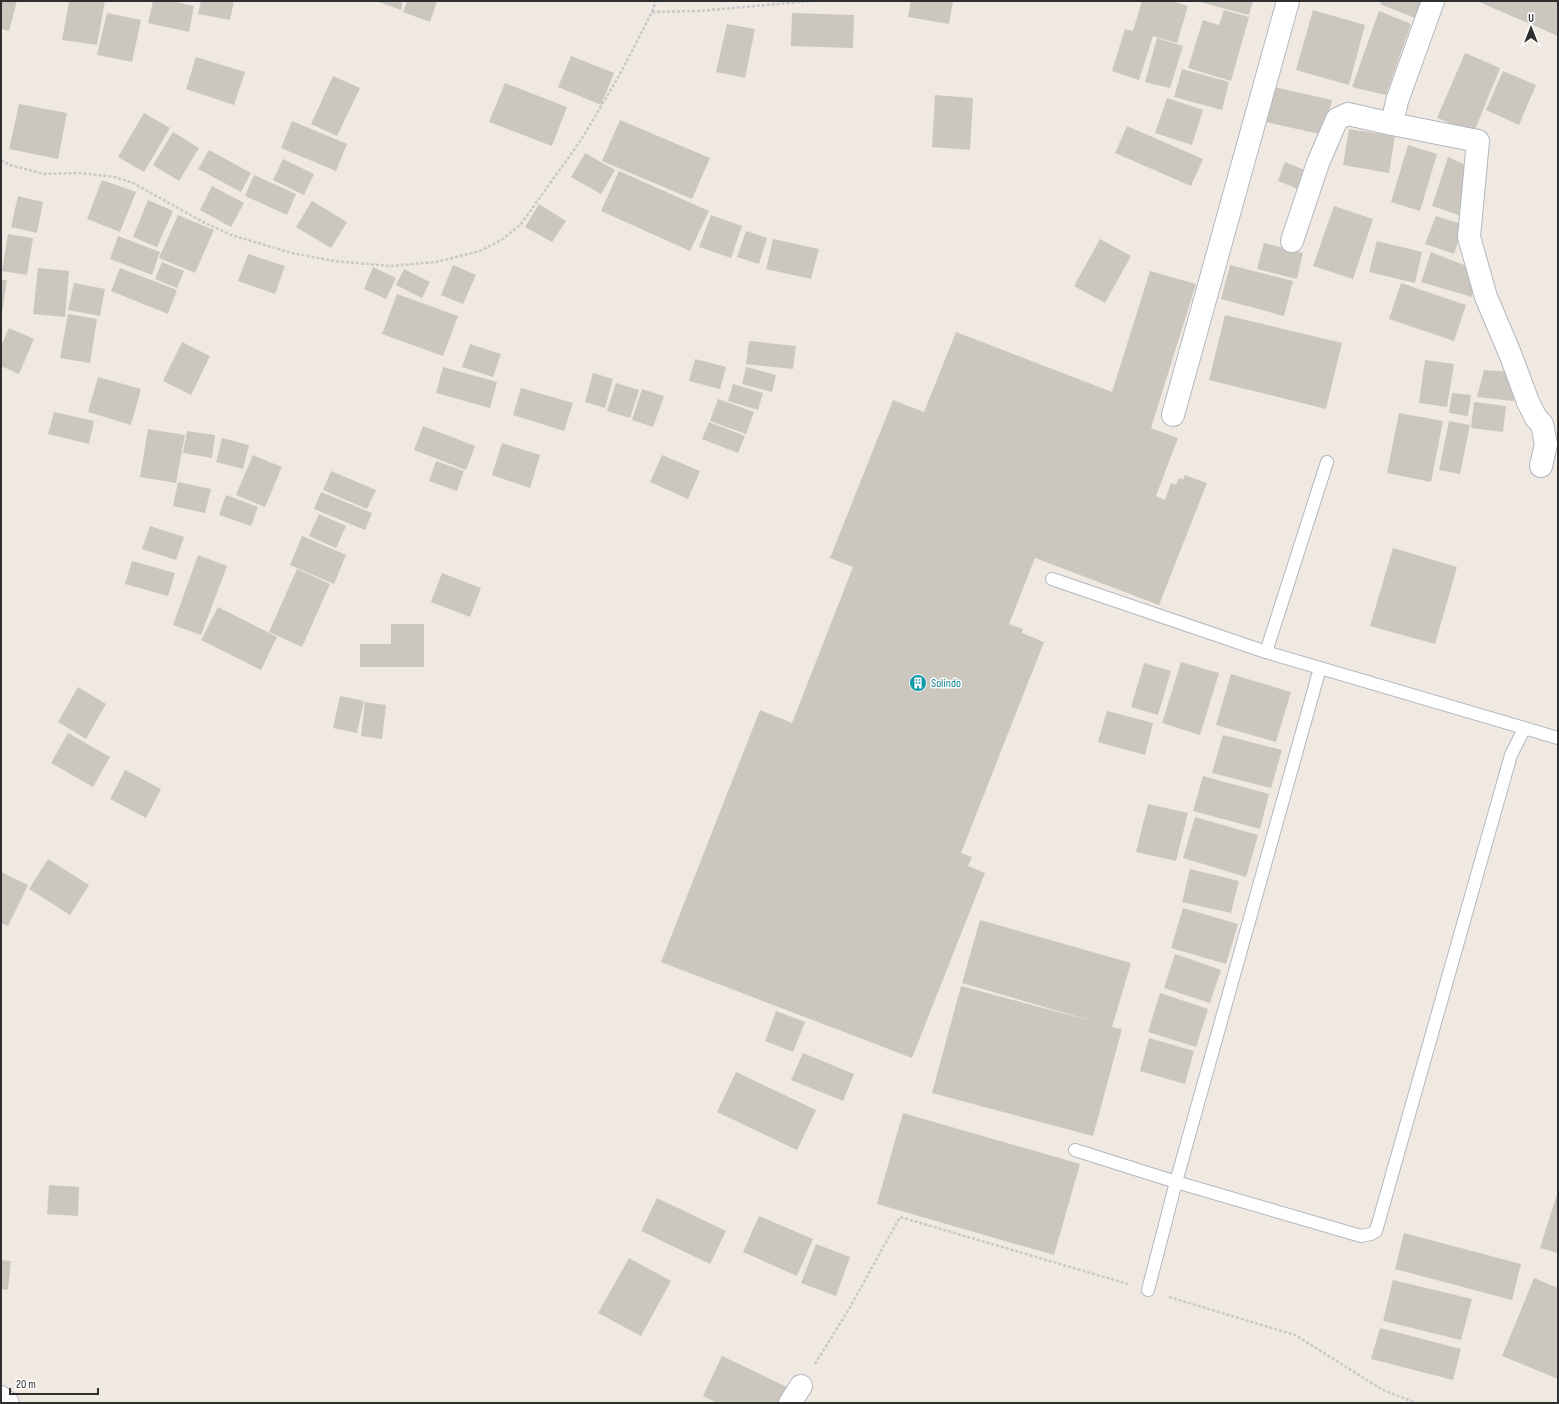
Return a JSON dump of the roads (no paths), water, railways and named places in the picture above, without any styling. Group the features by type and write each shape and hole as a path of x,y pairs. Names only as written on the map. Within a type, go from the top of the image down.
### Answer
{"street":[{"path":"1173,415 1288,1"},
{"path":"1392,124 1397,101 1433,1"},
{"path":"1292,242 1318,163 1337,119 1348,114 1478,141 1469,237 1486,297 1511,356 1528,402 1536,418 1542,424 1546,444 1541,466"},
{"path":"1,1397 8,1403"}],"lane":[{"path":"1266,652 1327,462"},
{"path":"1052,579 1266,652 1558,738"},
{"path":"1148,1290 1176,1182 1320,668"},
{"path":"1075,1150 1176,1182 1360,1236 1371,1234 1376,1231 1511,755 1524,729"}],"place":[{"name":"Solindo","path":"918,683"}]}
